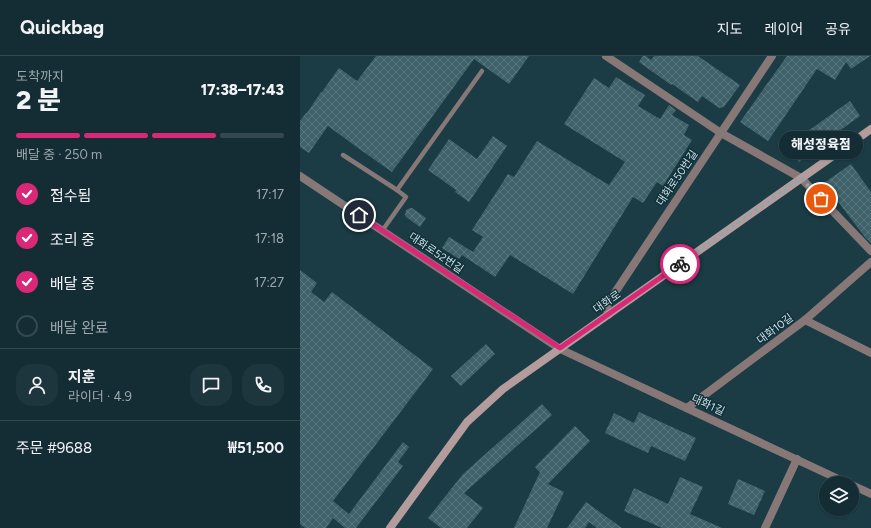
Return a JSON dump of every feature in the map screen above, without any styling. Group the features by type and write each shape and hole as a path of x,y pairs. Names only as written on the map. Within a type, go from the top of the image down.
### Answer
{"main road":[{"name":"대화로","path":"390,528 466,422 503,389 871,129"}],"street":[{"path":"606,56 721,133 801,178 871,251"},
{"name":"대화로50번길","path":"608,315 607,307 610,300 772,56"},
{"name":"대화로52번길","path":"300,176 560,348"},
{"name":"대화10길","path":"687,408 805,320 871,262"},
{"path":"805,320 871,353"},
{"name":"대화1길","path":"560,348 832,476"},
{"path":"765,528 797,459"},
{"path":"859,488 871,494"}],"lane":[{"path":"397,190 482,71"},
{"path":"343,155 406,197 382,231"}],"building":[{"path":"376,56 529,56 509,84 474,59 392,172 328,126 309,153 300,147 300,121 339,68 357,81"},
{"path":"643,56 646,56 651,60 654,56 698,56 740,85 724,107 719,108 702,96 698,102 639,62"},
{"path":"787,56 870,56 851,69 846,62 835,80 817,69 768,141 740,122"},
{"path":"616,77 645,95 638,106 660,119 669,105 676,110 672,115 689,125 684,135 692,140 663,186 657,182 643,203 633,197 573,294 510,255 495,277 462,255 459,259 442,248 449,237 473,252 483,237 472,230 508,174 514,177 537,141 609,185 625,162 564,124 594,78 609,88"},
{"path":"850,101 860,116 804,156 805,157 799,162 787,146"},
{"path":"493,136 507,146 469,202 455,192 456,190 428,170 449,139 477,159"},
{"path":"851,164 871,192 871,243 824,183"},
{"path":"410,208 426,218 420,227 406,217 406,210"},
{"path":"300,270 317,283 311,292 324,302 332,292 433,369 333,501 349,514 403,442 409,447 398,462 403,466 356,528 345,528 333,518 326,528 305,528 300,524"},
{"path":"486,344 495,354 461,386 451,376"},
{"path":"542,404 552,415 464,493 483,508 467,528 441,528 428,518 463,474"},
{"path":"639,412 696,438 685,461 651,446 648,453 605,433 614,413 634,423"},
{"path":"575,426 590,441 548,484 564,492 547,528 514,528 540,472 535,467"},
{"path":"680,477 703,487 690,514 722,528 662,528 624,511 634,488 668,504"},
{"path":"738,479 765,491 754,515 728,504"},
{"path":"586,502 622,528 597,528 589,522 585,528 567,528"}],"way so far":[{"path":"680,264 801,178 821,199"}],"place":[{"name":"해성정육점","path":"821,199"}],"route":[{"path":"359,215 560,348 680,264"}]}
